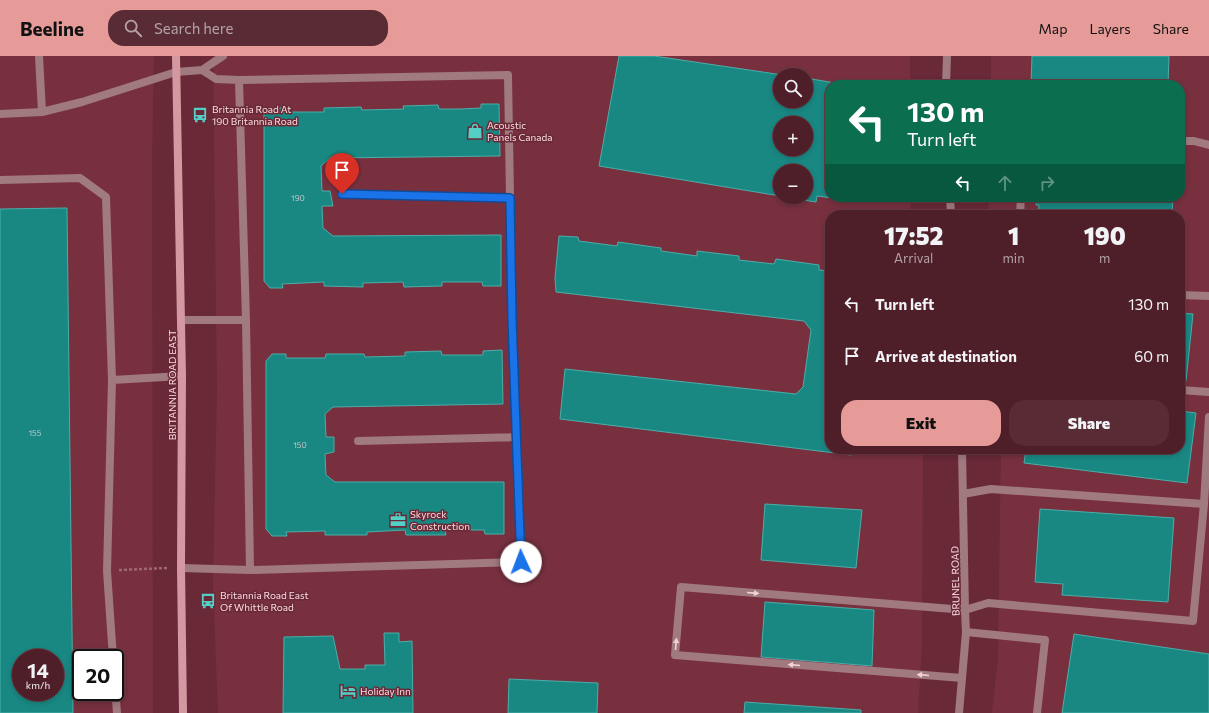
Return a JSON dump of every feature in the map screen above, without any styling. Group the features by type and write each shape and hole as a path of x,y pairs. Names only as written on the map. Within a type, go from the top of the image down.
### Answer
{"main road":[{"name":"BRITANNIA ROAD EAST","path":"176,56 182,376 181,568 183,713"}],"street":[{"path":"39,56 42,112"},
{"path":"0,114 42,112 82,102 176,72 202,70 223,56"},
{"path":"946,80 948,56"},
{"path":"181,568 250,570 521,562 512,319 508,75 239,80 216,79 202,70"},
{"path":"239,80 246,320 250,570"},
{"path":"1185,141 1194,141 1209,145"},
{"path":"0,180 80,178 106,197 112,380 107,571 112,649"},
{"path":"342,194 510,198"},
{"path":"1185,295 1209,296"},
{"path":"181,320 246,320"},
{"path":"112,380 182,376"},
{"path":"1185,390 1209,392"},
{"path":"962,678 675,655 681,587 965,610 988,602 1193,621 1204,504 1209,417"},
{"path":"358,442 516,437"},
{"name":"BRUNEL ROAD","path":"959,713 966,632 962,454"},
{"path":"963,494 991,489 1204,504"},
{"path":"966,632 1045,640 1037,713"},
{"path":"116,701 117,713"}],"path":[{"path":"107,571 181,568"}],"shaded area":[{"path":"0,56 154,56 152,162 153,713 0,713"},
{"path":"213,56 910,56 910,80 825,80 825,202 910,202 911,210 825,210 825,454 923,454 922,647 918,713 218,713 213,582 217,389"},
{"path":"991,56 1209,56 1209,713 992,713 998,658 1001,454 1185,454 1185,210 989,210 988,202 1185,202 1185,80 991,80"}],"building":[{"path":"619,56 654,56 773,74 773,108 813,108 813,79 825,81 825,197 817,196 816,202 813,202 813,164 773,164 773,195 599,166"},
{"path":"1032,56 1169,56 1168,80 1031,80"},
{"path":"481,104 499,104 500,156 330,158 321,166 322,191 330,191 333,206 322,206 323,228 333,236 501,235 501,286 483,286 482,282 442,282 442,286 404,287 403,282 363,283 363,287 324,286 324,282 282,284 283,288 270,288 264,281 264,114 270,108 282,108 283,112 324,112 324,108 361,107 362,110 404,109 403,106 438,105 439,109 481,108"},
{"path":"1036,202 1173,202 1172,210 1038,210 1039,205 1036,205"},
{"path":"67,208 73,713 0,713 0,209"},
{"path":"559,236 578,237 579,241 617,246 618,242 661,248 661,251 697,256 697,251 739,256 739,260 774,264 776,259 819,265 819,270 825,271 825,452 560,419 565,369 796,394 803,387 811,330 804,321 556,292 555,278"},
{"path":"1185,313 1193,314 1185,381"},
{"path":"502,350 503,404 333,407 325,414 326,437 334,437 334,452 325,454 326,475 335,482 504,482 504,534 485,534 484,530 445,530 446,535 406,535 405,530 367,532 367,535 325,535 325,531 286,532 287,536 272,536 266,529 266,361 272,354 286,354 286,358 325,358 326,354 364,354 365,357 405,356 405,352 441,351 442,355 483,355 483,351"},
{"path":"1185,412 1196,413 1187,483 1024,463 1025,454 1185,454"},
{"path":"765,504 862,510 856,568 761,560"},
{"path":"1040,509 1174,518 1168,602 1062,595 1063,584 1035,582"},
{"path":"765,602 874,610 872,666 761,657"},
{"name":"Holiday Inn","path":"384,633 399,633 399,642 412,641 413,713 283,713 284,637 333,636 340,669 365,669 365,665 385,665"},
{"path":"1074,634 1209,654 1209,713 1062,713"},
{"path":"509,679 598,683 597,713 508,713"},
{"path":"745,702 861,710 861,713 744,713"}],"place":[{"name":"Britannia Road At 190 Britannia Road","path":"200,115"},
{"name":"Acoustic Panels Canada","path":"475,131"},
{"name":"Skyrock Construction","path":"398,520"},
{"name":"Britannia Road East Of Whittle Road","path":"208,601"},
{"name":"Holiday Inn","path":"348,691"}],"route":[{"path":"342,194 510,198 512,319 521,562"}]}
